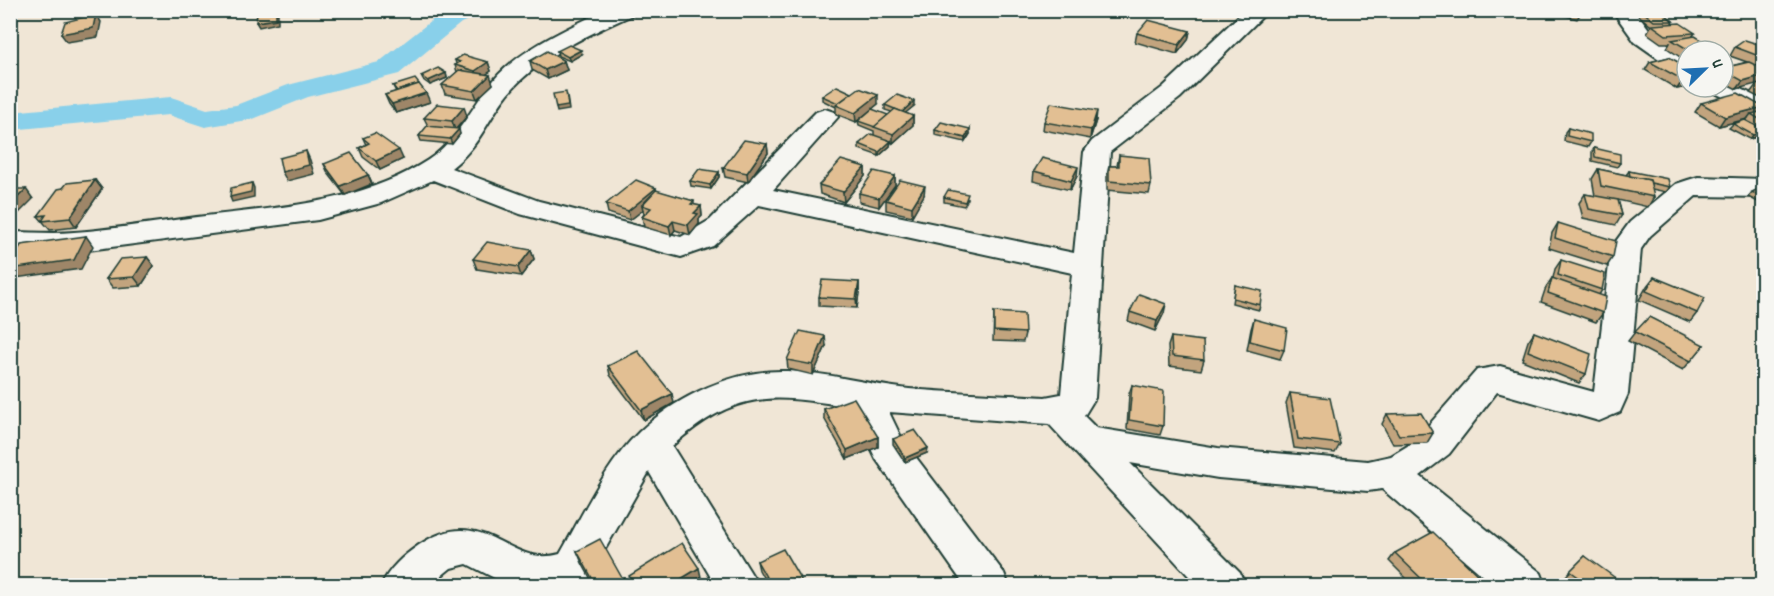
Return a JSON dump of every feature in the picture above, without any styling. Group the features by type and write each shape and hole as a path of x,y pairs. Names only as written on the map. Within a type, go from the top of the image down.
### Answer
{"street":[{"path":"10,242 73,242 318,211 357,202 431,170 453,154 469,137 507,80 539,58 624,10"},
{"path":"401,585 443,551 452,548 471,548 525,580 536,583 562,575 573,568 630,468 651,443 679,420 722,396 759,385 788,384 908,402 1058,410 1072,406 1078,398 1093,169 1100,146 1140,120 1258,10"},
{"path":"1623,10 1643,37 1675,60"},
{"path":"1735,94 1764,110"},
{"path":"431,170 530,208 681,246 696,244 710,238 825,117"},
{"path":"1085,441 1218,463 1368,476 1389,473 1410,465 1431,452 1489,380 1500,379 1599,407 1608,402 1626,249 1641,229 1686,190 1698,186 1764,188"},
{"path":"753,195 1086,266"},
{"path":"863,396 889,449 989,585"},
{"path":"1058,410 1085,441 1225,585"},
{"path":"651,443 739,585"},
{"path":"1389,473 1526,585"}],"building":[{"path":"276,10 276,19 256,22 257,13"},
{"path":"1641,10 1660,10 1673,21 1654,21"},
{"path":"96,14 93,28 61,34 65,22"},
{"path":"1148,20 1190,31 1179,45 1137,33"},
{"path":"1680,23 1695,33 1666,35 1652,25"},
{"path":"1695,36 1700,39 1678,39"},
{"path":"1745,40 1764,46 1764,58 1735,47"},
{"path":"569,45 581,50 568,57 557,51"},
{"path":"547,51 564,61 545,70 530,61"},
{"path":"463,55 488,62 475,71 455,65 460,62 455,60"},
{"path":"1669,57 1675,60 1675,76 1650,62"},
{"path":"1749,62 1764,69 1764,75 1743,81 1735,77 1735,65"},
{"path":"438,68 446,73 428,81 421,76"},
{"path":"459,70 490,75 474,91 442,85"},
{"path":"415,79 419,84 397,91 393,86"},
{"path":"419,84 426,93 392,104 385,95"},
{"path":"837,86 852,93 838,103 822,96"},
{"path":"859,88 878,95 855,113 836,105"},
{"path":"566,92 568,106 556,108 553,94"},
{"path":"1738,93 1763,107 1725,117 1701,103 1716,99 1735,99 1735,94"},
{"path":"897,95 914,101 902,112 885,105"},
{"path":"1051,103 1097,111 1091,130 1044,122"},
{"path":"437,104 464,107 452,121 424,118"},
{"path":"872,109 888,115 875,127 858,121"},
{"path":"895,109 913,116 893,134 874,127"},
{"path":"1764,111 1764,122 1751,114"},
{"path":"1745,120 1764,131 1753,135 1733,124"},
{"path":"941,122 970,129 965,138 935,130"},
{"path":"427,126 459,129 450,139 419,136"},
{"path":"1568,128 1591,134 1591,142 1567,136"},
{"path":"375,133 399,150 376,161 359,148 369,143 363,138"},
{"path":"871,134 891,141 879,152 859,144"},
{"path":"744,140 767,144 747,173 723,168"},
{"path":"1594,148 1620,154 1620,163 1595,157"},
{"path":"306,151 309,165 282,172 279,158"},
{"path":"351,153 368,175 340,186 324,164"},
{"path":"1119,155 1149,158 1151,185 1109,181 1109,166 1119,166"},
{"path":"1042,158 1078,167 1071,181 1034,171"},
{"path":"841,160 865,167 843,192 819,185"},
{"path":"699,169 719,172 710,185 690,181"},
{"path":"1598,169 1650,180 1654,197 1601,186"},
{"path":"874,171 895,176 879,198 859,193"},
{"path":"1629,171 1668,179 1670,187 1630,176"},
{"path":"95,180 70,218 42,221 46,215 38,216 58,189 63,188 67,183"},
{"path":"636,180 656,188 628,211 606,204"},
{"path":"900,180 925,186 912,207 886,200"},
{"path":"252,183 251,192 230,197 231,188"},
{"path":"1763,187 1764,199 1752,192"},
{"path":"10,189 26,189 10,205"},
{"path":"656,190 694,201 691,204 701,206 694,213 698,214 688,225 673,221 669,226 642,217 651,208 642,205"},
{"path":"948,190 968,194 965,202 944,197"},
{"path":"1585,194 1618,200 1622,215 1589,209"},
{"path":"1558,223 1616,241 1613,257 1555,238"},
{"path":"86,236 74,260 10,269 10,264 21,245"},
{"path":"487,242 531,250 518,267 473,259"},
{"path":"147,257 134,277 106,279 120,259"},
{"path":"1561,260 1605,274 1602,290 1558,275"},
{"path":"1654,277 1705,298 1697,313 1646,291"},
{"path":"1552,278 1606,297 1603,313 1548,293"},
{"path":"822,280 859,282 856,299 819,297"},
{"path":"1235,285 1262,291 1260,305 1233,298"},
{"path":"1139,294 1166,304 1157,321 1130,312"},
{"path":"994,312 1024,314 1025,333 994,331"},
{"path":"1649,317 1704,345 1691,361 1635,332"},
{"path":"1254,319 1287,328 1284,350 1250,341"},
{"path":"800,331 825,336 813,365 787,360"},
{"path":"1534,332 1591,354 1586,374 1528,351"},
{"path":"1171,337 1203,341 1204,360 1172,356"},
{"path":"638,351 672,394 641,410 608,366"},
{"path":"1132,385 1164,391 1163,426 1129,420"},
{"path":"1290,393 1330,398 1340,444 1298,439"},
{"path":"854,398 878,437 847,450 824,409"},
{"path":"1421,413 1433,433 1399,435 1387,414"},
{"path":"915,430 928,448 905,458 893,439"},
{"path":"1433,532 1483,580 1473,585 1428,585 1395,553"},
{"path":"600,539 626,585 596,585 577,551"},
{"path":"682,543 699,568 671,585 635,585 629,576"},
{"path":"783,549 804,585 751,585 766,577 757,561"},
{"path":"1585,556 1621,582 1618,585 1590,585 1570,571"},
{"path":"1649,578 1659,585 1643,585"}],"waterway":[{"path":"10,121 171,106 205,118 242,113 298,91 389,68 452,17 468,10"}]}
